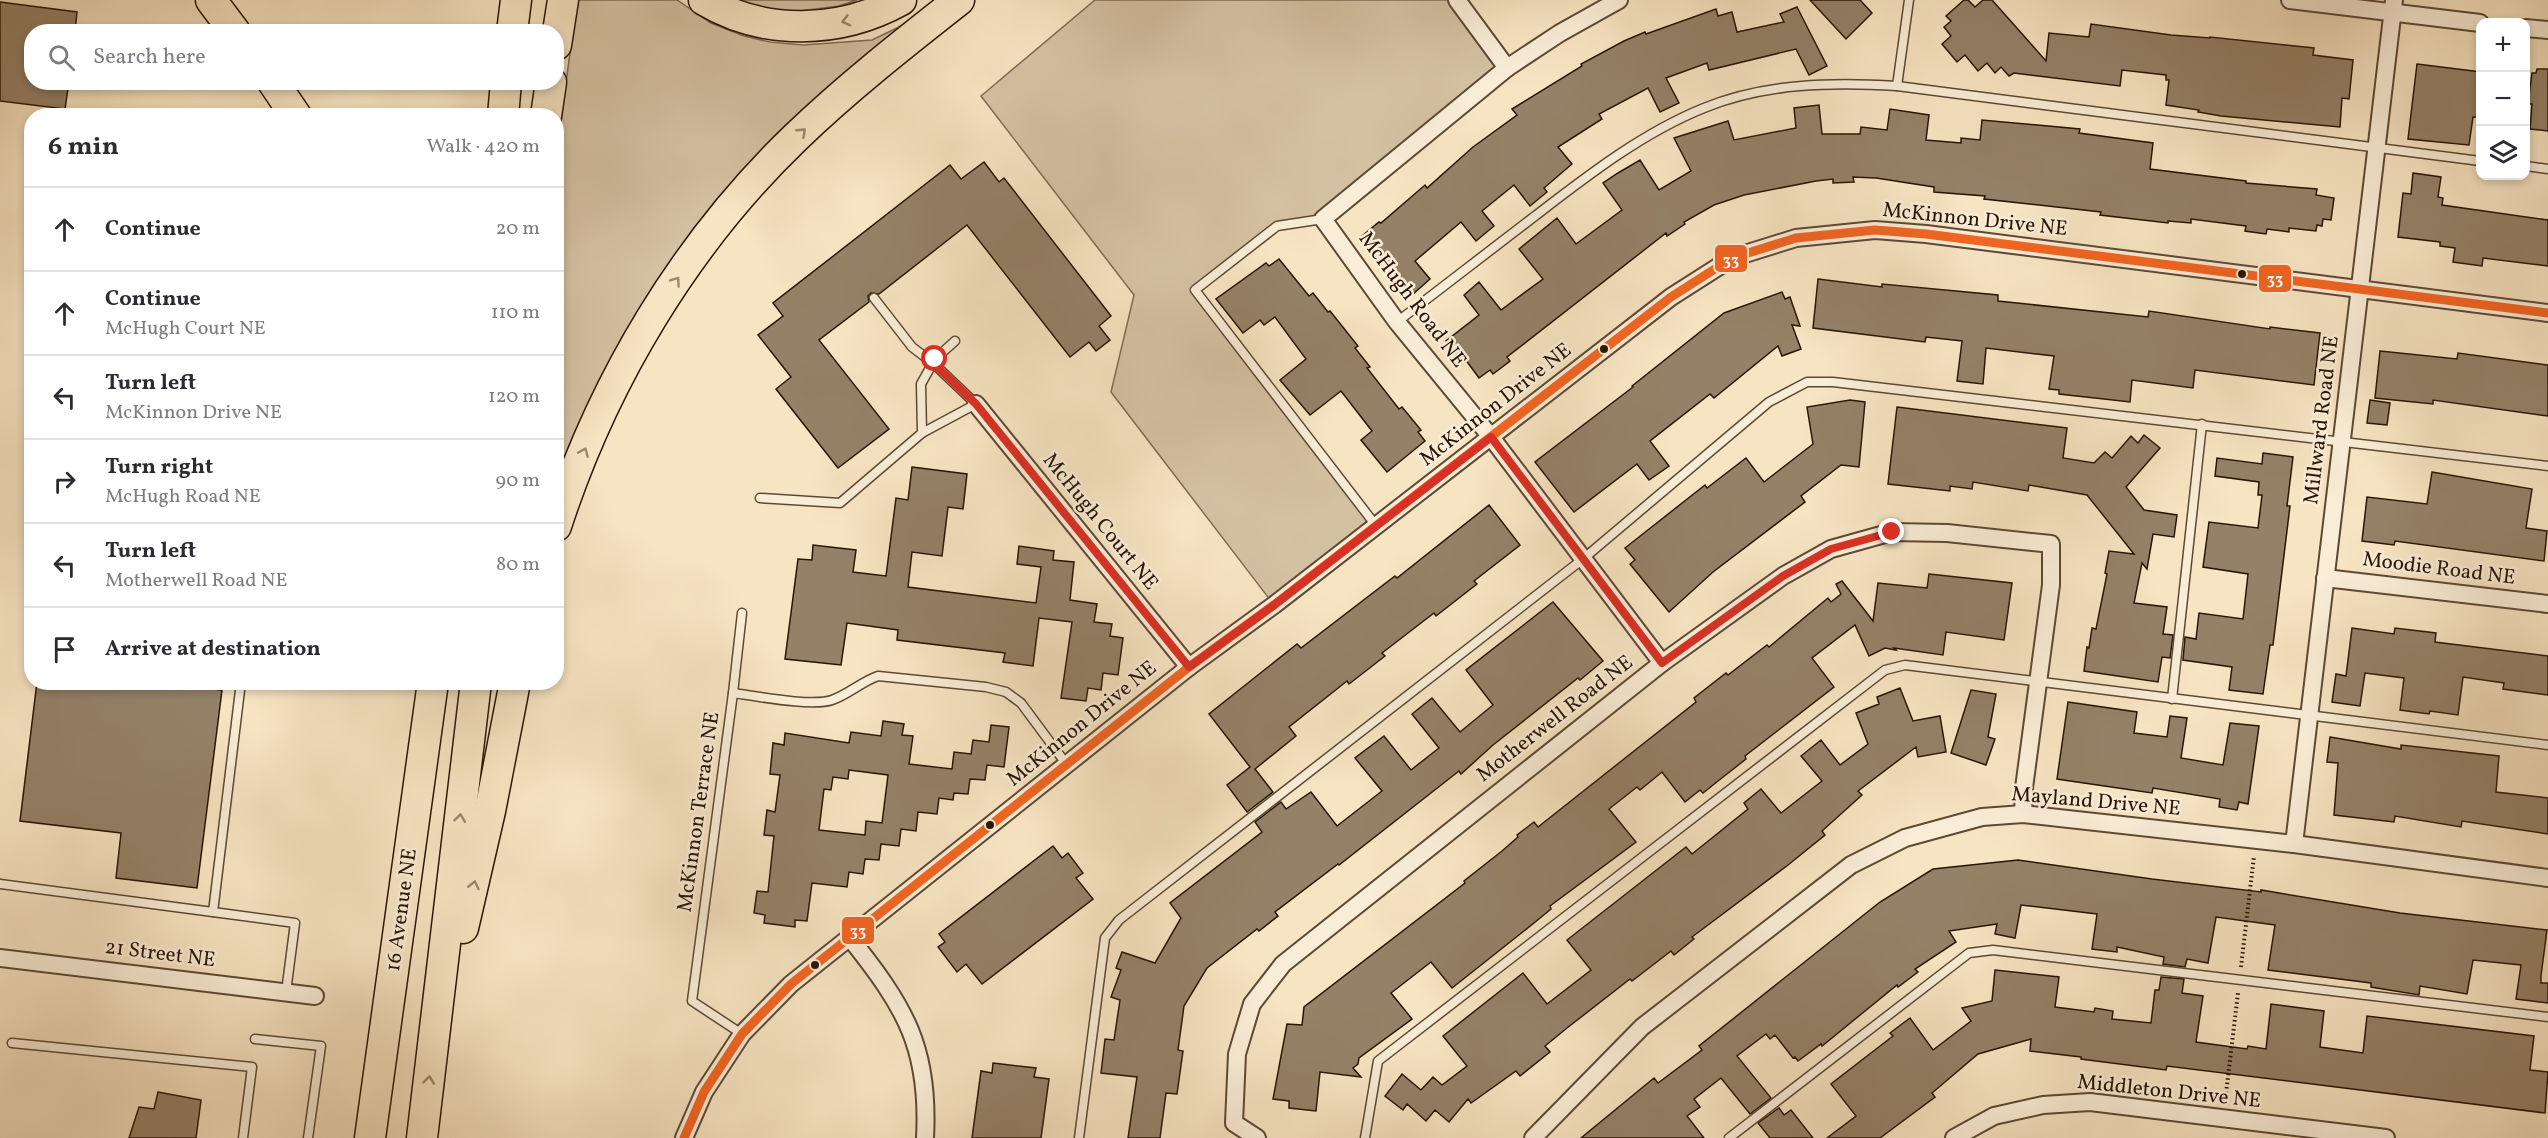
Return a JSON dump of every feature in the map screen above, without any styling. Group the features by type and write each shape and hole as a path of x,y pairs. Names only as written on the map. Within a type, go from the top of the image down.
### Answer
{"highway":[{"path":"210,0 229,24"},
{"path":"513,24 516,0"},
{"path":"559,24 563,0"},
{"path":"704,0 735,15 756,21 783,26 813,27 864,16 901,0"},
{"path":"564,505 583,454 627,361 652,316 709,235 737,200 801,132 860,79 959,0"},
{"path":"278,90 291,108"},
{"path":"504,108 505,90"},
{"path":"547,108 550,90"},
{"path":"413,690 411,717 415,816"},
{"name":"16 Avenue NE","path":"370,1138 432,690"},
{"path":"422,1138 476,690"},
{"path":"438,1002 466,921 513,690"}],"street":[{"path":"1457,0 1507,68"},
{"path":"1323,219 1507,68 1560,33 1619,0"},
{"path":"2290,0 2394,6 2476,22"},
{"name":"Millward Road NE","path":"2294,844 2394,6"},
{"path":"2530,28 2548,30"},
{"name":"McHugh Road NE","path":"1323,219 1397,322 1491,437 1662,663"},
{"name":"McKinnon Drive NE","path":"684,1138 704,1092 742,1034 791,984 1189,667 1377,526 1671,297 1732,258 1796,238 1875,230 1926,234 2360,291 2548,313"},
{"name":"McHugh Court NE","path":"976,404 1189,667"},
{"name":"Motherwell Road NE","path":"1257,1138 1234,1123 1237,1054 1252,1004 1282,964 1662,663 1783,576 1831,549 1892,532 1947,532 2051,544 2051,585 2024,788 2023,814"},
{"name":"Moodie Road NE","path":"2325,578 2548,604"},
{"name":"Mayland Drive NE","path":"1533,1138 1642,1027 1851,865 1905,838 1982,817 2023,814 2294,844 2548,878"},
{"path":"850,938 896,1001 915,1038 926,1092 925,1138"},
{"name":"21 Street NE","path":"0,958 315,996"},
{"name":"Middleton Drive NE","path":"1954,1138 1994,1116 2043,1105 2090,1102 2386,1138"}],"lane":[{"path":"1897,86 1909,0"},
{"path":"1397,322 1583,179 1650,135 1704,107 1775,89 1840,83 1897,86 2476,160"},
{"path":"2530,167 2548,169"},
{"path":"1323,219 1277,226 1195,290 1377,526"},
{"path":"760,498 840,503 922,433 976,404 933,363 912,347 874,298"},
{"path":"922,433 921,384 933,363 955,341"},
{"path":"1078,1138 1105,938 1119,920 1583,559 1769,402 1807,382 1833,382 2548,466"},
{"path":"2172,699 2202,424"},
{"path":"733,693 742,613"},
{"path":"1365,1138 1378,1061 1885,670 1905,665 2548,745"},
{"name":"McKinnon Terrace NE","path":"742,1034 692,1000 733,693 813,702 830,701 864,681 878,676 986,687 1006,692 1021,703 1068,765"},
{"path":"213,912 240,690"},
{"path":"0,884 295,923 286,992"},
{"path":"1729,1138 1969,953 1993,950 2548,1017"},
{"path":"255,1039 321,1046 308,1138"},
{"path":"12,1043 252,1067 243,1138"},
{"path":"360,1138 380,1068"}],"shaded area":[{"path":"577,0 677,0 711,23 744,36 770,42 803,45 872,40 899,27 939,0 791,128 564,475 563,108"},
{"path":"736,0 857,0 839,6 776,14"},
{"path":"1095,0 1457,0 1507,68 1323,219 1277,226 1195,290 1377,527 1274,605 1111,392 1134,295 981,96"}],"building":[{"path":"1810,0 1860,0 1872,13 1846,39"},
{"path":"1964,0 1968,0 1975,7 1983,0 1992,0 2046,61 2049,33 2089,37 2091,24 2171,35 2314,48 2313,55 2353,60 2349,99 2342,98 2340,127 2221,116 2166,105 2169,80 2166,80 2166,75 2122,70 2120,86 2014,73 2009,76 2001,67 1995,73 1987,63 1978,71 1965,55 1957,62 1942,44 1951,36 1944,27 1951,21 1946,16"},
{"path":"0,2 77,12 76,24 24,24 24,90 68,90 65,108 0,101"},
{"path":"1797,7 1827,66 1809,75 1796,49 1709,70 1707,63 1666,78 1679,103 1660,112 1648,88 1599,114 1602,119 1558,147 1572,164 1544,188 1547,192 1530,206 1514,185 1482,211 1494,226 1476,241 1461,222 1415,261 1430,279 1411,296 1362,236 1379,222 1381,223 1425,185 1427,188 1473,147 1517,115 1512,109 1582,66 1581,64 1624,41 1716,9 1718,16 1732,12 1737,32 1784,22 1780,14"},
{"path":"2417,64 2476,71 2476,117 2473,117 2469,145 2408,139"},
{"path":"2537,69 2548,69 2548,131 2530,129 2532,104 2530,104 2530,88 2532,73 2536,73"},
{"path":"1819,105 1822,134 1860,134 1861,127 1887,130 1890,109 1929,115 1926,140 1961,143 1961,138 1980,140 1982,120 2080,129 2079,133 2153,143 2150,169 2246,181 2246,183 2317,189 2316,195 2334,198 2331,220 2323,219 2322,226 2317,225 2316,231 2289,228 2289,232 2267,229 2266,234 2245,231 2246,226 2191,219 2191,223 2168,221 2168,223 2100,215 2101,212 1984,199 1985,196 1934,192 1934,187 1876,178 1853,177 1854,182 1833,183 1833,179 1816,181 1744,195 1714,205 1684,222 1685,224 1667,236 1666,233 1507,357 1510,361 1493,374 1490,370 1479,378 1465,359 1462,362 1446,341 1479,315 1464,295 1479,282 1501,310 1543,279 1519,249 1557,218 1576,244 1622,210 1603,183 1618,173 1640,160 1659,190 1691,171 1674,138 1728,121 1734,140 1796,128 1794,108"},
{"path":"984,162 999,182 1004,178 1111,316 1099,326 1110,340 1096,351 1089,342 1070,357 967,225 879,294 871,293 868,296 869,302 819,340 889,429 838,468 776,389 791,377 758,335 783,316 773,303 950,165 961,179"},
{"path":"2413,173 2441,177 2438,197 2443,198 2442,205 2548,220 2548,266 2483,258 2482,266 2453,262 2455,248 2440,246 2440,242 2398,237 2403,193 2411,194"},
{"path":"1279,259 1309,296 1313,293 1328,312 1330,311 1358,346 1355,348 1370,367 1367,368 1399,409 1402,407 1421,430 1418,432 1425,441 1387,472 1361,440 1372,431 1341,391 1310,415 1280,380 1306,359 1275,317 1264,325 1260,320 1243,333 1216,299 1266,263 1269,266"},
{"path":"1818,279 1882,287 1882,284 1998,295 1998,301 2148,317 2149,311 2270,329 2270,327 2320,333 2314,385 2195,370 2193,388 2132,380 2130,402 2059,394 2059,390 2049,389 2054,356 1986,348 1983,384 1957,381 1962,341 1926,337 1925,342 1813,328"},
{"path":"1782,292 1785,299 1790,297 1800,326 1792,325 1801,349 1782,356 1778,346 1714,398 1710,394 1650,441 1669,466 1649,480 1637,464 1574,512 1535,462 1724,313"},
{"path":"2380,351 2457,359 2458,353 2548,365 2548,416 2433,400 2433,404 2375,398"},
{"path":"1850,400 1865,402 1859,467 1841,465 1801,496 1805,502 1713,572 1669,612 1630,564 1635,560 1625,548 1705,485 1707,488 1746,458 1764,482 1813,444 1807,407"},
{"path":"2370,400 2390,403 2387,425 2367,423"},
{"path":"1897,407 2067,428 2063,458 2094,463 2105,452 2112,458 2131,436 2138,443 2144,435 2160,448 2126,487 2144,510 2177,515 2174,537 2153,534 2147,569 2142,563 2134,603 2167,607 2163,634 2173,635 2170,658 2162,657 2158,682 2084,671 2092,628 2096,629 2107,574 2105,573 2109,551 2134,554 2087,495 2029,485 2028,491 1973,482 1972,489 1950,486 1950,491 1888,484"},
{"path":"2263,453 2293,457 2287,506 2290,506 2273,645 2270,645 2263,694 2229,690 2232,667 2183,660 2185,637 2196,639 2199,613 2243,619 2248,574 2203,567 2209,522 2258,528 2262,495 2258,495 2259,482 2215,476 2217,458 2262,464"},
{"path":"912,467 967,474 963,509 948,507 942,556 912,552 908,587 1036,603 1041,567 1017,564 1019,546 1054,551 1053,560 1074,562 1070,600 1097,604 1094,622 1112,624 1110,636 1123,638 1118,675 1103,673 1101,690 1088,688 1086,701 1061,698 1072,622 1039,618 1033,666 1003,662 1005,653 897,640 898,630 847,623 841,665 785,659 798,559 812,560 813,545 856,550 853,572 886,576 896,498 908,500"},
{"path":"2432,472 2532,489 2526,528 2547,531 2544,561 2395,541 2394,545 2362,541 2367,497 2427,504"},
{"path":"1489,505 1520,545 1474,581 1477,584 1436,616 1434,613 1382,653 1385,656 1349,684 1347,681 1289,727 1296,736 1255,769 1273,792 1247,812 1227,785 1250,767 1209,714 1297,644 1301,648 1395,576 1397,578"},
{"path":"1929,574 2012,583 2004,640 1946,632 1943,655 1885,648 1869,656 1855,625 1812,658 1834,687 1745,756 1746,759 1703,793 1700,790 1685,802 1662,772 1640,790 1637,787 1609,809 1636,842 1550,906 1551,909 1452,988 1431,962 1391,993 1412,1019 1359,1058 1358,1064 1353,1068 1361,1077 1320,1072 1316,1111 1289,1108 1289,1101 1273,1099 1287,1024 1302,1025 1304,1007 1465,883 1464,881 1518,837 1517,835 1534,822 1538,827 1696,702 1694,698 1726,673 1728,675 1767,645 1769,647 1828,598 1831,602 1841,594 1836,584 1842,581 1873,621 1878,583 1927,588"},
{"path":"1553,602 1603,661 1493,745 1461,774 1459,771 1275,912 1278,916 1259,931 1257,929 1207,968 1184,1006 1178,1050 1183,1051 1177,1094 1166,1093 1160,1138 1128,1138 1137,1077 1101,1073 1105,1039 1114,1040 1120,1000 1111,997 1121,970 1116,968 1122,952 1155,963 1181,918 1170,903 1262,832 1255,822 1281,802 1286,809 1311,792 1337,826 1382,791 1355,758 1384,736 1411,770 1439,748 1412,714 1432,698 1460,732 1493,705 1466,670"},
{"path":"2352,628 2394,634 2395,628 2436,633 2435,642 2548,656 2548,695 2503,689 2504,683 2463,677 2458,715 2430,711 2429,714 2400,710 2404,678 2365,673 2360,706 2332,702 2336,674 2346,676"},
{"path":"1900,688 1913,721 1940,716 1946,752 1918,757 1916,747 1858,791 1862,795 1822,831 1825,835 1788,865 1692,937 1694,939 1674,955 1671,951 1632,981 1630,979 1567,1028 1545,1046 1550,1052 1520,1076 1516,1071 1471,1103 1468,1099 1449,1122 1435,1110 1426,1121 1407,1104 1403,1110 1385,1096 1402,1074 1421,1090 1433,1077 1442,1085 1467,1066 1443,1036 1523,973 1547,1004 1591,970 1567,940 1686,847 1692,854 1748,809 1744,803 1761,789 1781,813 1822,781 1801,756 1821,740 1840,765 1868,744 1856,713 1879,704 1877,697"},
{"path":"36,690 222,690 197,888 116,878 121,833 20,821"},
{"path":"1971,690 1996,694 1988,737 1995,739 1986,765 1951,753"},
{"path":"2068,702 2137,712 2134,733 2167,737 2170,716 2187,718 2181,758 2223,765 2230,723 2259,726 2248,804 2239,802 2237,810 2219,807 2220,799 2153,788 2152,793 2057,779"},
{"path":"883,721 904,724 902,735 913,736 909,764 952,769 954,752 971,754 973,740 989,742 991,725 1009,727 1004,767 987,765 985,780 970,779 968,794 954,793 953,800 939,798 937,814 918,812 916,831 901,829 899,846 881,844 879,860 865,859 863,874 849,872 847,887 812,883 807,921 795,920 795,927 764,923 765,915 754,913 757,891 768,892 774,836 764,835 767,810 775,812 780,775 770,774 773,743 784,745 785,733 849,743 851,732 881,736","holes":["849,770 888,775 882,823 866,821 865,835 819,830 824,789 831,790 833,777 848,779"]},
{"path":"2330,737 2401,749 2401,745 2499,756 2496,792 2548,798 2548,834 2462,821 2461,827 2395,816 2394,822 2334,815 2338,763 2327,762"},
{"path":"1053,846 1062,858 1068,853 1083,873 1076,878 1093,899 982,984 966,964 957,972 938,947 945,942 939,934"},
{"path":"2018,860 2152,879 2261,892 2261,890 2400,913 2547,930 2541,983 2548,983 2548,1003 2516,999 2521,965 2473,960 2467,994 2420,986 2419,995 2371,987 2371,983 2268,970 2275,925 2216,917 2208,963 2187,959 2185,967 2163,964 2164,957 2117,947 2117,952 2092,949 2097,914 2021,905 2015,938 1995,934 1997,924 1949,931 1956,942 1915,969 1918,972 1898,987 1897,985 1822,1046 1821,1044 1798,1061 1775,1035 1770,1039 1766,1034 1737,1056 1771,1098 1750,1114 1721,1078 1694,1099 1700,1107 1687,1116 1704,1138 1581,1138 1654,1078 1658,1083 1702,1050 1699,1046 1880,902 1933,869"},
{"path":"1995,970 2059,977 2055,1007 2094,1012 2095,1008 2113,1011 2112,1019 2151,1023 2155,990 2159,990 2161,977 2184,979 2182,993 2203,996 2196,1042 2247,1049 2248,1046 2266,1049 2271,1004 2324,1011 2320,1047 2363,1053 2367,1016 2534,1036 2530,1070 2548,1072 2545,1113 2167,1066 2166,1070 2081,1059 2081,1057 2030,1051 2031,1039 1978,1054 1932,1093 1935,1097 1880,1138 1827,1138 1856,1116 1831,1084 1893,1036 1890,1033 1910,1018 1933,1050 1971,1021 1962,1008 1992,1001"},
{"path":"993,1063 1036,1068 1034,1077 1049,1079 1041,1138 972,1138 981,1071 992,1073"},
{"path":"158,1092 201,1100 196,1138 129,1138 139,1107 154,1109"},
{"path":"1779,1108 1784,1115 1791,1110 1813,1138 1770,1138 1758,1123"}],"transit line":[{"name":"33","path":"684,1138 704,1092 742,1034 791,984 1189,667 1274,605 1671,297 1732,258 1796,238 1875,230 1926,234 2548,313"}],"route":[{"path":"935,359 933,363 976,404 1189,667 1274,605 1491,437 1662,663 1783,576 1831,549 1892,532"}]}
